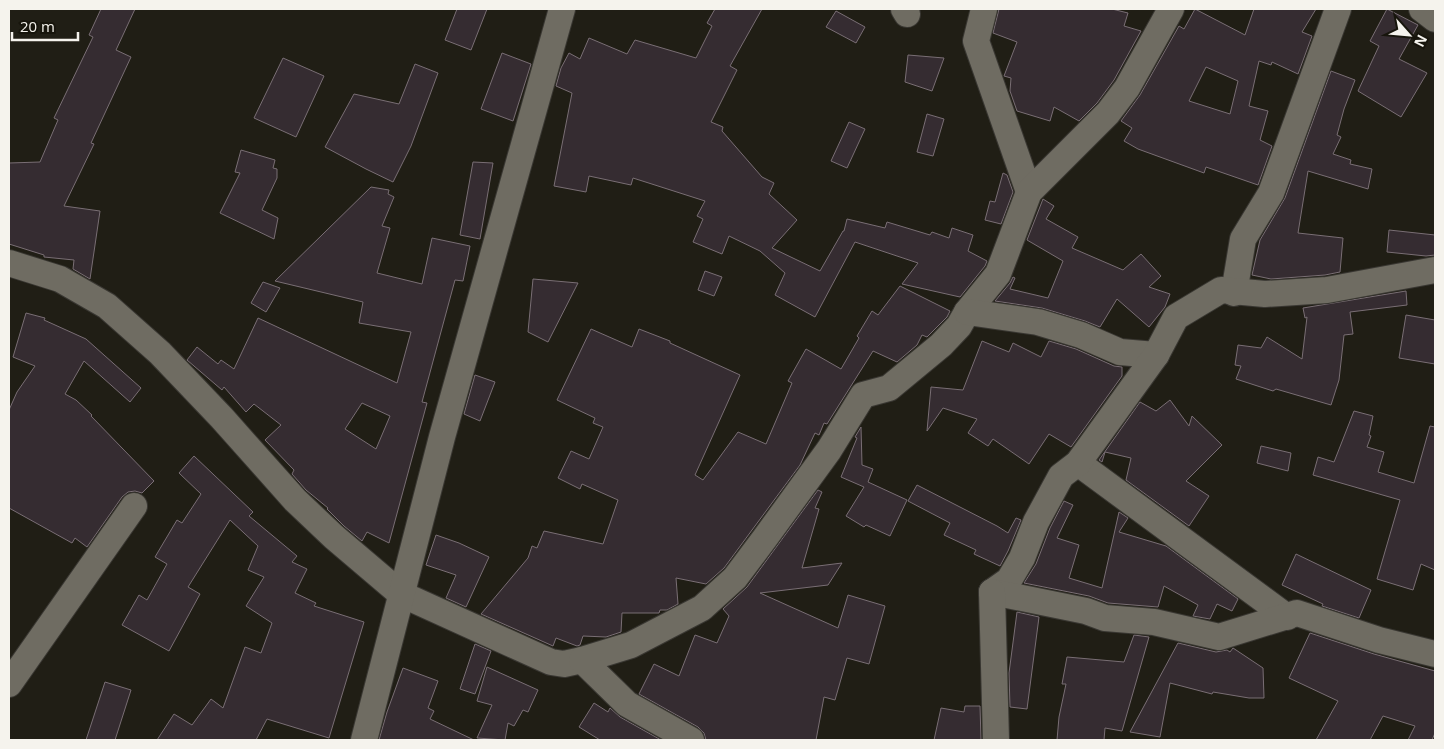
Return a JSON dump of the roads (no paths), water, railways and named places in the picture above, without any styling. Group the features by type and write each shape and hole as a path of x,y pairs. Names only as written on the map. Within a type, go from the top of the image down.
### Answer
{"street":[{"path":"364,740 442,438 562,9"},
{"path":"984,9 976,41 1029,192"},
{"path":"9,263 60,279 107,306 160,353 222,418 295,500 334,538 401,594 552,662 564,664 630,645 702,608 734,578 829,450 863,394 889,388 941,345 959,326 967,312 998,274 1029,192 1108,113 1127,88 1171,9"},
{"path":"1234,293 1243,239 1271,193 1338,9"},
{"path":"1422,9 1435,19"},
{"path":"992,592 1009,580 1022,558 1036,522 1060,476 1078,463 1156,356 1176,317 1221,290 1234,293 1265,294 1327,290 1435,270"},
{"path":"967,312 1038,322 1080,335 1120,352 1156,356"},
{"path":"1078,463 1287,616"},
{"path":"9,684 134,506"},
{"path":"992,592 1086,611 1105,618 1154,622 1219,637 1297,613 1379,640 1435,654"},
{"path":"992,592 996,740"},
{"path":"582,660 627,704 691,740"}]}
